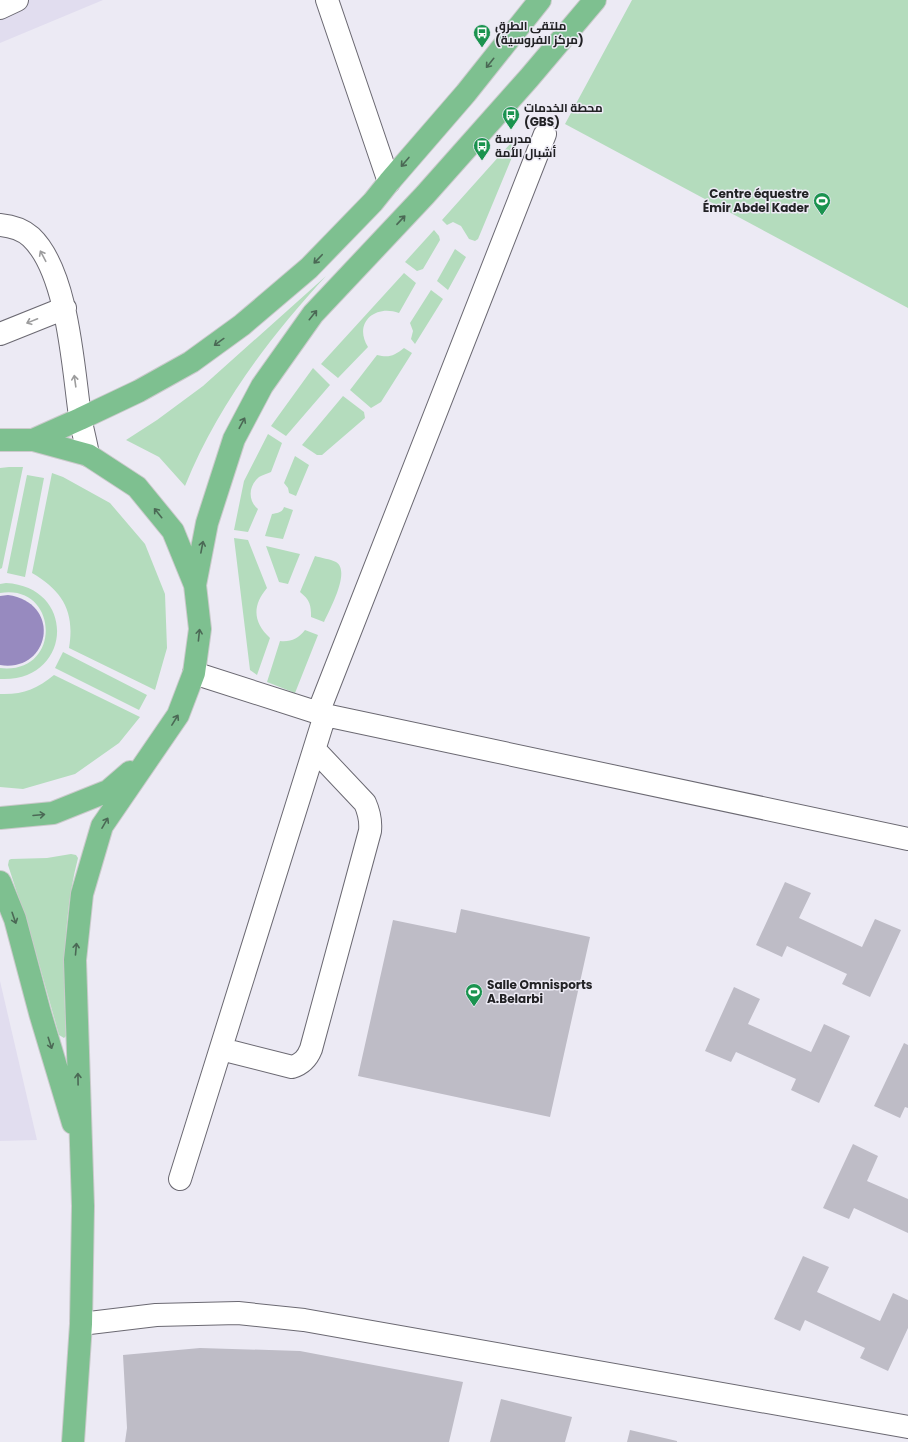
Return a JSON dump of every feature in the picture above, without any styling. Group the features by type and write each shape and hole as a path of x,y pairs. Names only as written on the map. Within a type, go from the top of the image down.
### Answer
{"highway":[{"path":"33,440 138,391 191,362 242,325 309,268 374,202 389,182 466,93 540,0"},
{"path":"194,585 207,523 234,439 262,386 313,314 425,195 529,78 595,0"},
{"path":"0,440 33,440 88,455 137,487 173,531 194,585 200,629 194,673 178,715 102,826 82,894 75,960 83,1206 81,1324 73,1442"},
{"path":"0,818 53,814 108,791 154,752"},
{"path":"0,882 15,919 40,1013 80,1146"}],"street":[{"path":"0,8 17,0"},
{"path":"327,0 389,182"},
{"path":"180,1179 315,750 321,714 545,134"},
{"path":"0,225 11,226 21,230 30,237 38,245 52,274 65,308 80,419 88,455"},
{"path":"0,334 65,308"},
{"path":"194,673 321,714 908,839"},
{"path":"220,1049 292,1067 307,1058 311,1049 370,831 369,812 365,803 315,750"},
{"path":"81,1324 156,1315 238,1313 304,1320 908,1427"}],"shaded area":[{"path":"0,0 103,0 0,43"},
{"path":"8,595 25,601 37,610 43,623 43,636 39,648 30,659 17,665 0,665 0,596"},
{"path":"0,981 37,1140 0,1141"}],"green space":[{"name":"Centre équestre Émir Abdel Kader","path":"632,0 908,0 908,308 565,124"},
{"path":"511,143 516,146 515,150 478,239 475,241 469,239 461,226 453,222 447,225 442,220"},
{"path":"434,230 439,236 440,240 423,269 417,271 405,262"},
{"path":"455,249 466,257 448,290 437,281"},
{"path":"404,273 416,283 399,313 382,311 375,313 369,318 365,323 363,330 364,338 368,347 338,378 321,364"},
{"path":"326,276 264,349 228,401 212,429 185,486 159,457 126,440 157,420 203,386"},
{"path":"431,290 443,299 415,344 411,339 413,331 410,323"},
{"path":"404,348 412,353 381,402 371,408 350,390 377,355 391,356"},
{"path":"313,368 330,385 286,436 271,426"},
{"path":"343,396 364,412 365,418 322,455 317,455 302,445"},
{"path":"268,434 282,443 271,472 259,477 251,489 252,502 258,509 248,532 234,530 244,481"},
{"path":"295,456 309,465 296,496 289,493 288,488 284,483"},
{"path":"23,467 2,568 0,569 0,468"},
{"path":"52,473 63,477 110,503 145,544 165,594 167,648 155,690 69,648 70,624 68,613 64,604 52,587 32,573"},
{"path":"27,475 44,478 25,577 7,573"},
{"path":"284,507 293,510 283,539 265,536 272,514 281,512"},
{"path":"234,538 248,540 267,588 259,601 256,614 260,626 270,638 257,675 250,670"},
{"path":"266,546 300,554 288,584 279,582"},
{"path":"315,556 336,562 340,567 341,573 338,590 324,622 311,617 309,603 300,592"},
{"path":"6,583 29,588 46,600 55,616 57,634 53,651 41,666 24,676 0,679 0,668 21,666 35,658 43,645 46,629 43,614 34,601 20,594 0,593 0,584"},
{"path":"305,630 318,635 295,693 267,682 280,641 294,639 300,636"},
{"path":"63,652 147,695 139,710 55,668"},
{"path":"54,675 140,717 119,743 75,774 23,789 0,787 0,694 29,690"},
{"path":"71,854 76,855 78,858 69,902 65,947 64,991 66,1036 64,1038 59,1035 32,939 8,865 9,860 11,859 47,858"}],"building":[{"path":"785,882 811,893 799,918 862,947 875,919 901,930 870,997 842,984 847,974 787,946 782,957 756,945"},
{"name":"Salle Omnisports A.Belarbi","path":"461,909 590,937 550,1117 358,1076 393,920 456,933"},
{"path":"734,987 760,999 748,1024 811,1052 824,1024 850,1036 819,1103 791,1090 796,1079 736,1052 731,1062 705,1051"},
{"path":"904,1043 908,1045 908,1108 905,1107 900,1118 874,1106"},
{"path":"853,1144 878,1156 867,1181 908,1199 908,1233 854,1208 849,1219 823,1208"},
{"path":"803,1256 829,1267 817,1292 880,1321 893,1293 908,1300 908,1328 888,1371 860,1358 865,1348 805,1320 800,1331 774,1319"},
{"path":"200,1348 300,1351 463,1382 449,1442 125,1442 127,1428 123,1355"},
{"path":"501,1399 572,1417 565,1442 490,1442"},
{"path":"630,1430 677,1441 677,1442 627,1442"}],"place":[{"name":"ملتقى الطرق (مركز الفروسية)","path":"482,48"},
{"name":"محطة الخدمات (GBS)","path":"511,130"},
{"name":"مدرسة أشبال الأمة","path":"482,161"},
{"name":"Centre équestre Émir Abdel Kader","path":"822,216"},
{"name":"Salle Omnisports A.Belarbi","path":"474,1007"}]}
